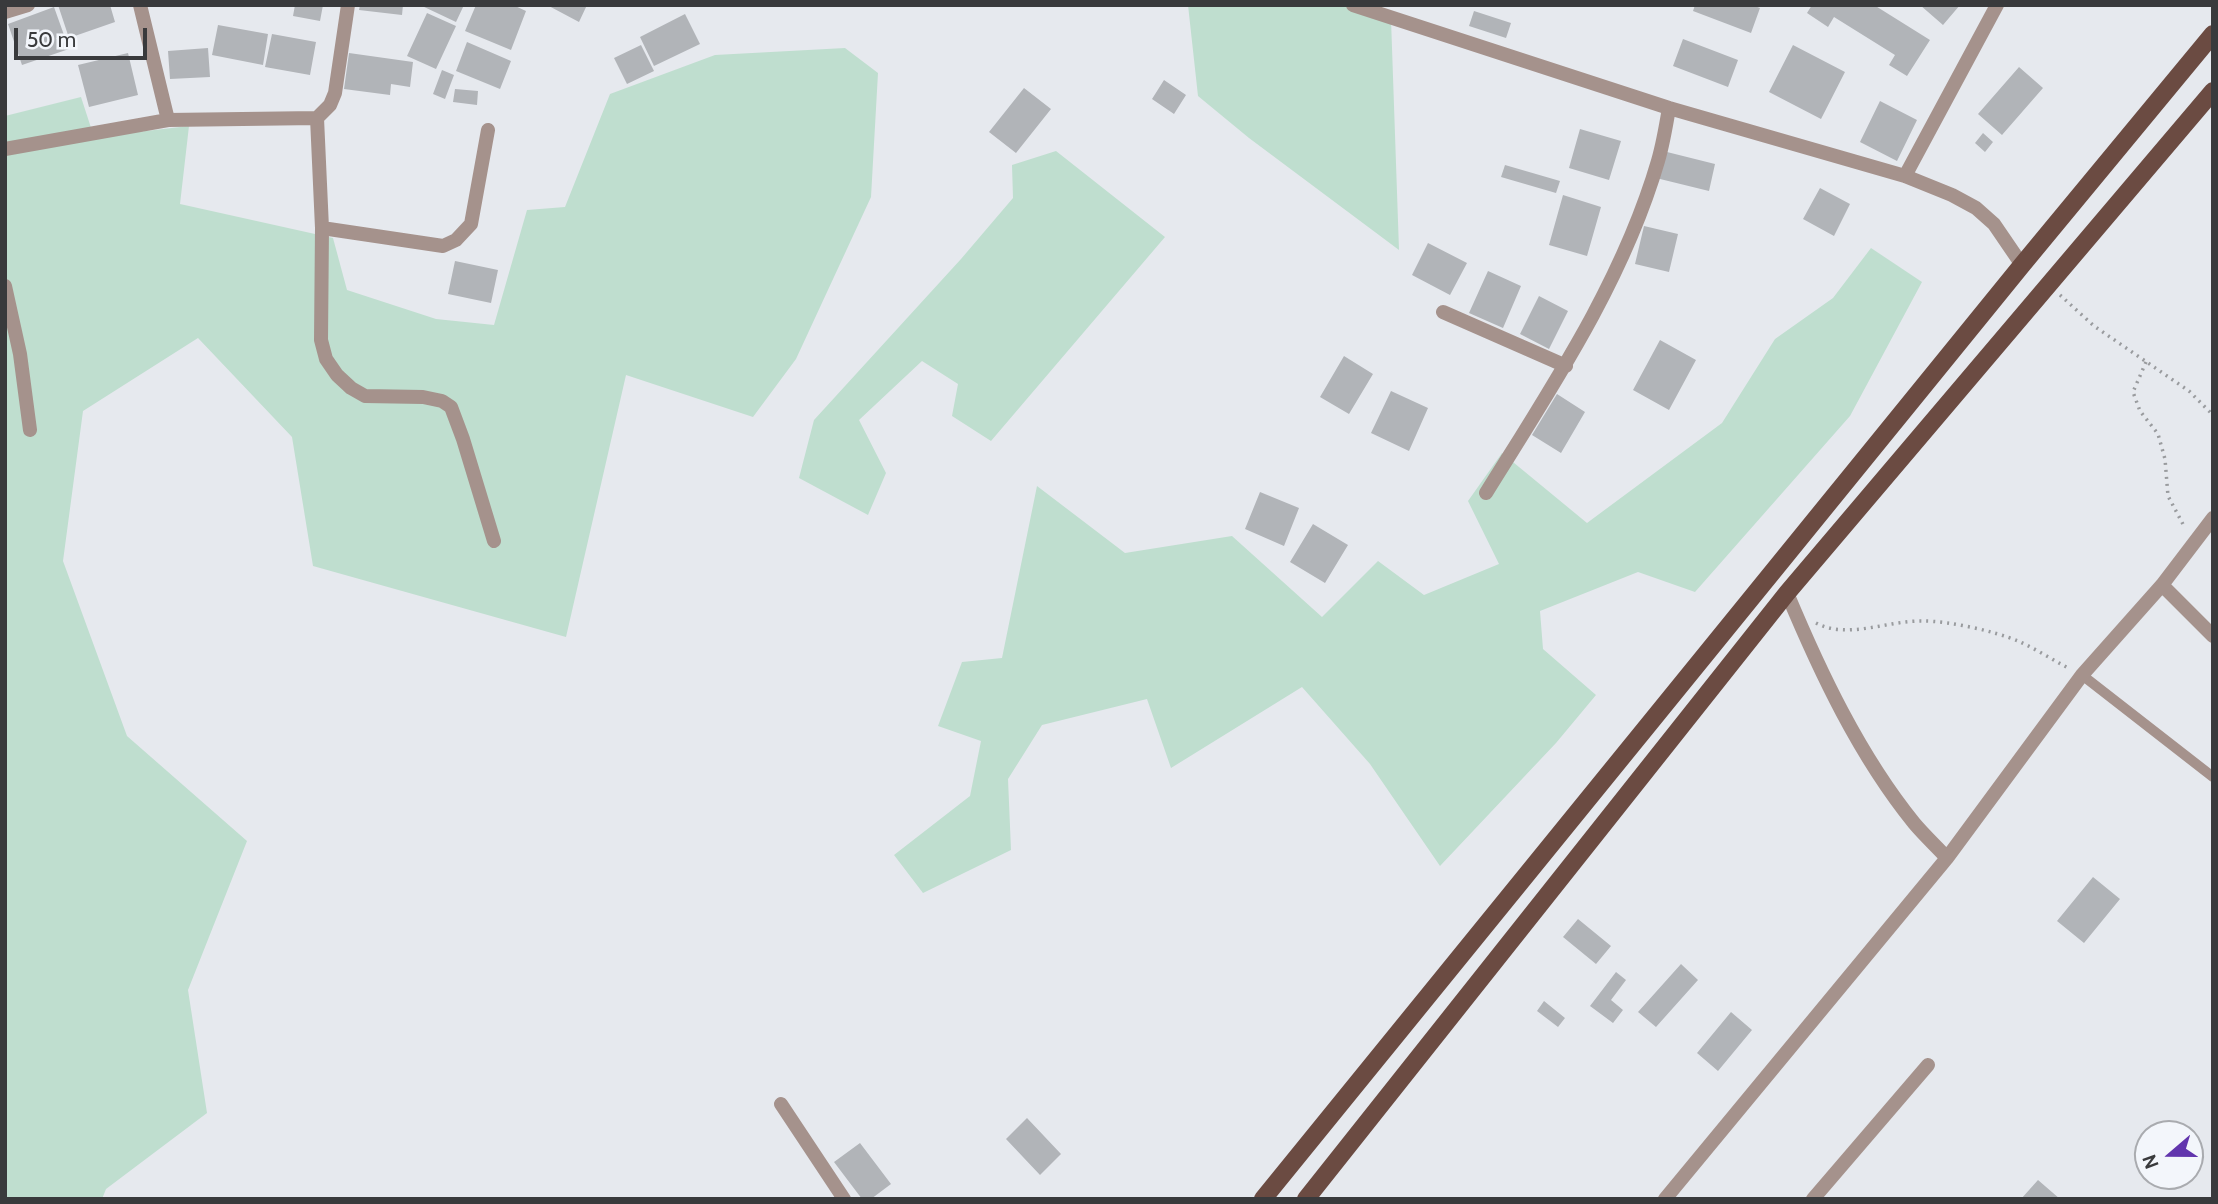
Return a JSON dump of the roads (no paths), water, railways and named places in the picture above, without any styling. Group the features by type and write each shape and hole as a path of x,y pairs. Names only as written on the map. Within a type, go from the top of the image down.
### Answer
{"main road":[{"path":"1263,1199 2213,34"},
{"path":"1306,1199 1787,593 2213,91"}],"street":[{"path":"5,12 27,5"},
{"path":"140,5 168,120"},
{"path":"5,149 168,120 317,118 330,104 335,93 348,5"},
{"path":"1353,5 1669,108 1905,176 1976,208 1994,224 2022,265"},
{"path":"1905,176 1997,5"},
{"path":"1486,493 1566,366 1606,290 1637,221 1659,158 1669,108"},
{"path":"317,118 322,228 321,340 326,359 337,375 365,396 423,397 442,401 451,407 494,541"},
{"path":"322,228 443,246 456,240 471,224 488,130"},
{"path":"5,286 20,354 30,429"},
{"path":"1443,312 1566,366"},
{"path":"1665,1199 1947,858 2082,676 2162,585 2213,518"},
{"path":"2162,585 2213,636"},
{"path":"1787,593 1816,659 1858,739 1914,822 1947,858"},
{"path":"1812,1199 1928,1065"},
{"path":"781,1104 844,1199"}],"lane":[{"path":"2082,676 2213,777"}]}
